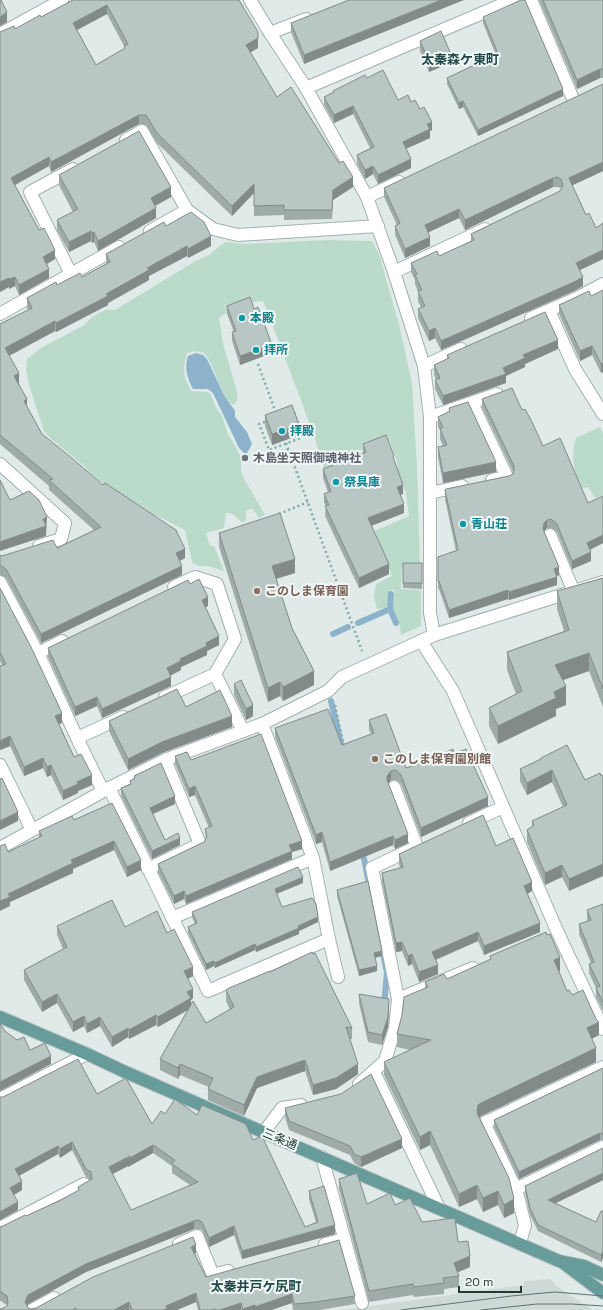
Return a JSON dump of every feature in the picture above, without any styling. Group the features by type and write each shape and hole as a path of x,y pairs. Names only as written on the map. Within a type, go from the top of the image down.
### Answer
{"main road":[{"name":"三条通","path":"0,1017 559,1260 584,1266 603,1274"},
{"name":"三条通","path":"559,1260 603,1293"}],"street":[{"path":"0,34 62,0"},
{"path":"250,0 306,88 367,197 394,272 424,366 430,417 430,613 434,635"},
{"path":"306,88 513,0"},
{"path":"531,0 573,99"},
{"path":"270,33 318,14"},
{"path":"559,106 585,93"},
{"path":"114,146 142,131 187,210 213,228 238,235 378,226"},
{"path":"71,274 30,192 86,162"},
{"path":"367,197 410,176"},
{"path":"0,314 187,210"},
{"path":"394,272 493,225"},
{"path":"521,323 603,284"},
{"path":"549,311 575,369 603,414"},
{"path":"424,366 473,344"},
{"path":"430,417 509,390"},
{"path":"430,493 507,477 472,403"},
{"path":"0,464 65,523 61,539 30,549"},
{"path":"550,535 574,592"},
{"path":"153,703 215,674 235,639 217,584 195,577 166,591"},
{"path":"0,582 38,653 77,738 148,869 208,991 329,939"},
{"path":"0,848 106,789 166,760 262,724 328,691 342,677 434,635 603,582"},
{"path":"38,653 74,636"},
{"path":"422,641 453,691 503,807 554,934 603,1029"},
{"path":"215,674 243,731"},
{"path":"77,738 132,712"},
{"path":"262,724 313,858 338,977"},
{"path":"148,869 200,844 166,760"},
{"path":"0,765 32,830"},
{"path":"350,1089 385,1062 395,1028 398,999 372,868 421,845 394,787"},
{"path":"460,827 503,807"},
{"path":"172,918 313,858"},
{"path":"398,999 485,963"},
{"path":"0,1099 87,1054"},
{"path":"520,1243 525,1225 516,1189 484,1123 603,1067"},
{"path":"374,1072 439,1208"},
{"path":"264,1132 282,1108 314,1103"},
{"path":"516,1189 603,1147"},
{"path":"322,1157 362,1303"},
{"path":"0,1228 84,1184"},
{"path":"169,1248 197,1236 213,1276 242,1267"},
{"path":"315,1247 344,1239"},
{"path":"32,1310 64,1293"}],"path":[{"path":"258,364 277,418"},
{"path":"294,412 303,437 286,444 269,450 259,424 294,412"},
{"path":"286,444 367,665"},
{"path":"263,458 289,449"},
{"path":"276,516 308,502"},
{"path":"328,691 333,698 345,751"}],"shaded area":[{"path":"550,1279 558,1287 593,1310 341,1310 523,1285 524,1281"}],"green space":[{"name":"木島坐天照御魂神社","path":"328,240 372,241 379,254 400,328 412,384 417,467 420,566 402,567 401,589 421,590 421,626 401,635 400,626 393,610 395,592 393,589 390,591 386,608 377,609 374,597 376,584 392,576 375,531 409,516 406,493 398,473 397,462 389,440 372,445 324,469 314,435 263,301 240,306 219,318 223,344 238,395 236,402 233,405 224,394 212,366 204,353 195,351 187,353 184,364 186,380 191,391 208,392 211,395 215,406 222,416 227,432 241,457 241,471 243,477 265,515 259,518 252,508 246,511 245,522 241,522 235,515 226,513 224,528 206,533 210,546 214,546 224,571 208,566 198,566 192,562 185,530 113,491 92,475 82,464 51,439 44,431 29,385 26,370 27,359 39,349 83,326 92,317 105,310 115,310 194,262 209,255 225,242 245,244"},
{"path":"600,427 603,433 603,495 595,498 588,487 580,489 575,470 573,451 576,438"}],"water":[{"path":"196,353 203,355 207,359 224,395 235,411 235,417 247,432 252,444 246,455 239,448 213,393 208,389 193,389 186,365 188,356"}],"building":[{"path":"0,0 7,12 0,17"},
{"path":"73,0 239,0 258,32 258,38 246,45 277,97 291,87 339,163 343,161 353,177 333,190 332,210 284,210 284,205 254,206 254,184 232,206 157,133 146,115 139,115 51,162 49,157 11,178 39,230 44,228 55,250 43,257 49,269 19,285 15,277 0,282 0,32 14,26 15,29 40,15 41,17","holes":["107,5 128,44 124,46 125,48 96,65 73,23"]},
{"path":"349,0 441,0 304,55 291,23"},
{"path":"521,0 525,0 563,89 478,130 463,101 459,103 447,78 498,54 483,17"},
{"path":"543,0 603,0 603,69 577,80"},
{"path":"441,31 450,52 429,61 420,41"},
{"path":"383,70 398,100 408,95 411,102 415,100 420,109 424,107 432,122 427,124 430,129 403,142 411,159 378,175 373,166 365,170 357,155 374,147 353,106 334,115 324,97 365,75 367,78"},
{"path":"603,84 603,162 569,178 586,215 589,213 596,228 603,223 603,250 576,263 583,277 441,341 435,328 429,331 418,309 425,306 418,291 422,290 415,275 417,274 411,263 437,251 439,256 474,240 471,234 560,191 563,185 561,179 557,177 553,178 465,220 459,209 425,225 430,237 405,249 395,226 400,223 384,188"},
{"path":"139,131 171,187 151,198 156,208 98,241 94,232 92,233 91,231 69,242 57,220 78,209 59,175"},
{"path":"191,212 204,222 211,236 188,249 187,246 147,268 149,270 106,294 108,296 56,323 55,321 5,348 19,373 14,376 27,399 24,401 42,434 103,485 105,483 176,530 185,549 176,553 182,566 41,634 6,569 0,565 0,555 2,556 53,540 57,548 101,527 49,480 53,479 0,435 0,324 32,308 27,298 56,282 57,285 80,273 82,277 110,262 106,254 164,222 166,226"},
{"path":"603,290 603,363 601,364 592,346 580,351 559,305 589,291 591,296"},
{"path":"250,297 254,309 258,307 272,345 240,356 232,332 236,331 227,306"},
{"path":"545,312 558,340 523,355 525,358 503,368 506,374 443,396 435,380 440,378 434,365 449,358 447,355"},
{"path":"512,388 522,410 525,409 532,422 543,446 560,438 588,503 603,496 603,535 587,543 591,552 572,561 557,524 551,519 547,520 544,523 543,529 559,567 554,569 557,577 509,592 508,590 449,610 438,581 438,557 458,550 445,490 513,474 514,466 482,399"},
{"path":"468,402 496,462 443,473 438,447 447,445 440,429 443,427 438,417 450,411 449,408"},
{"path":"292,405 299,425 272,434 265,415"},
{"path":"386,435 403,485 397,487 404,504 368,518 389,564 359,578 325,506 329,505 324,494 331,491 323,469 366,452 363,444"},
{"path":"0,480 10,500 29,491 39,500 47,517 43,519 46,526 0,542"},
{"path":"280,513 295,559 272,566 292,628 314,671 283,687 280,682 268,688 219,533"},
{"path":"403,563 422,563 422,583 403,583"},
{"path":"603,578 603,689 589,653 555,665 566,686 554,692 556,698 498,726 489,708 522,691 507,652 569,630 557,591"},
{"path":"199,579 208,597 202,600 219,636 206,643 207,646 180,659 181,661 167,668 171,677 102,709 97,697 75,707 48,648 188,580 190,584"},
{"path":"0,588 31,647 62,713 55,716 74,757 81,754 92,775 63,791 51,765 47,767 43,758 24,767 10,736 0,741 0,666 6,664 0,652"},
{"path":"241,680 253,705 246,709 234,684"},
{"path":"177,689 186,707 220,690 232,716 162,742 128,759 109,721"},
{"path":"328,709 342,745 374,733 369,720 386,714 406,768 453,749 454,754 466,749 488,797 421,828 401,775 396,770 391,771 387,776 387,780 408,834 395,840 393,836 330,862 322,832 316,835 275,728"},
{"path":"261,734 302,841 289,845 292,851 186,896 184,891 174,896 158,864 204,842 207,837 205,829 212,826 195,786 189,789 175,756 187,752 191,760"},
{"path":"567,745 585,780 600,773 601,776 603,775 603,864 569,879 562,865 545,873 527,830 534,825 532,821 567,805 552,770 527,783 520,769"},
{"path":"161,763 175,796 150,808 165,840 178,833 180,838 152,851 121,788 131,784 130,781 135,778 134,776"},
{"path":"2,778 18,812 0,821 0,779"},
{"path":"112,803 141,860 127,867 114,841 71,860 73,863 8,894 10,897 0,901 0,846 5,844 8,852 42,836 39,831 72,816 74,820"},
{"path":"483,815 496,846 513,838 532,882 524,886 540,923 484,946 478,932 432,952 438,965 419,972 412,954 408,956 402,942 396,943 382,873 403,867 399,854"},
{"path":"298,867 303,877 275,889 282,907 312,898 316,904 318,917 298,926 299,928 256,947 255,944 215,963 214,961 206,964 188,927 197,923 192,912"},
{"path":"368,881 382,951 374,953 377,966 359,970 337,890"},
{"path":"112,900 125,927 157,911 167,933 174,929 193,967 184,971 193,989 187,992 191,998 158,1017 156,1015 129,1030 128,1028 112,1037 100,1017 87,1024 84,1016 73,1022 57,994 42,1002 24,970 67,947 57,926"},
{"path":"603,904 603,1002 596,988 600,986 589,964 594,962 579,924 591,920 587,910"},
{"path":"546,932 547,935 550,934 560,957 554,960 567,991 569,990 572,995 583,990 596,1019 599,1022 587,1028 596,1048 478,1105 477,1113 509,1178 514,1199 504,1205 498,1191 483,1198 477,1185 459,1194 430,1131 420,1137 384,1062 431,1040 397,1034 402,1015 404,997 428,987 425,982 444,974 447,979 491,959 490,956"},
{"path":"312,952 313,954 315,953 352,1028 346,1027 358,1064 336,1078 313,1085 305,1060 257,1077 244,1105 208,1089 213,1078 180,1064 178,1068 160,1059 193,1001 206,1023 234,1007 226,990 270,972"},
{"path":"359,994 389,999 388,1017 382,1035 368,1032"},
{"path":"0,1024 5,1031 17,1040 24,1037 30,1050 45,1043 51,1056 0,1082"},
{"path":"78,1059 97,1094 126,1078 152,1124 161,1111 165,1114 175,1099 197,1115 202,1105 246,1124 253,1140 262,1136 305,1227 318,1222 309,1191 324,1186 335,1225 242,1251 234,1226 209,1238 202,1222 198,1220 194,1221 86,1264 28,1295 25,1302 28,1308 36,1308 93,1277 193,1237 196,1245 191,1247 206,1277 339,1240 355,1296 294,1304 292,1294 255,1307 255,1305 243,1309 241,1303 220,1310 200,1310 196,1293 166,1306 167,1309 162,1310 132,1310 129,1302 114,1310 77,1310 76,1308 72,1310 0,1310 7,1306 8,1302 7,1296 0,1292 0,1227 59,1201 79,1190 78,1187 92,1179 91,1172 86,1169 72,1142 60,1149 58,1146 15,1169 22,1181 10,1188 18,1202 0,1212 0,1097 3,1097","holes":["153,1145 175,1160 172,1164 198,1182 131,1210 109,1167 130,1156 128,1159"]},
{"path":"603,1068 603,1134 600,1133 519,1172 494,1120"},
{"path":"371,1074 402,1139 361,1157 354,1154 350,1146 289,1121 285,1108 341,1094"},
{"path":"603,1148 603,1173 548,1200 596,1222 601,1211 603,1211 603,1251 601,1255 538,1225 530,1208 525,1186"},
{"path":"357,1173 367,1204 390,1193 395,1205 410,1198 422,1222 455,1218 458,1242 468,1241 470,1256 454,1263 459,1276 443,1278 444,1283 414,1287 413,1284 369,1291 339,1179"}],"waterway":[{"path":"358,623 390,609 391,594"},
{"path":"390,609 396,623"},
{"path":"333,634 348,627"},
{"path":"331,701 342,748"},
{"path":"362,849 387,973 384,1005"}],"tram line":[{"path":"401,1310 555,1292 603,1296"},
{"path":"481,1310 537,1304 603,1306"}],"place":[{"name":"本殿","path":"242,318"},
{"name":"拝所","path":"256,350"},
{"name":"拝殿","path":"282,431"},
{"name":"木島坐天照御魂神社","path":"245,458"},
{"name":"祭具庫","path":"336,482"},
{"name":"青山荘","path":"463,524"},
{"name":"このしま保育園","path":"257,591"},
{"name":"このしま保育園別館","path":"375,759"}],"district":[{"name":"太秦森ケ東町","path":"460,59"},
{"name":"太秦井戸ケ尻町","path":"256,1286"}]}
